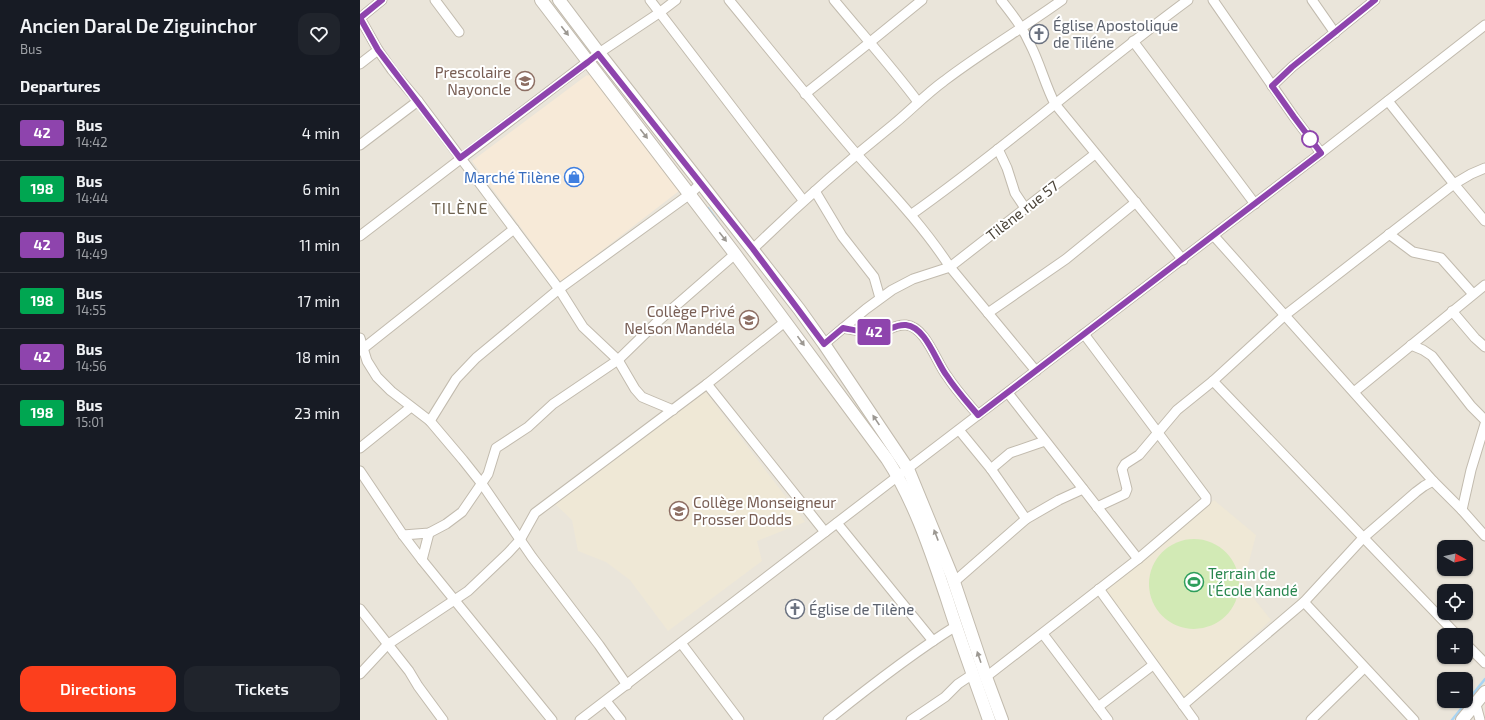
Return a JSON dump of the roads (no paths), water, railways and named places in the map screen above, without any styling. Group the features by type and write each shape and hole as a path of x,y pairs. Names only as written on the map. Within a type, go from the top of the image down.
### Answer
{"street":[{"path":"382,0 360,18 378,50 392,70 418,101 559,289 583,327 618,360 642,398 673,410"},
{"path":"435,0 459,32"},
{"path":"541,0 690,194 888,459 903,472 910,501 934,561 989,720"},
{"path":"559,0 598,54 753,249 824,344 903,472 930,521 954,582 1002,720"},
{"path":"650,0 803,200"},
{"path":"360,236 460,158 598,54 676,0"},
{"path":"729,0 805,94 912,214 950,267 1036,371"},
{"path":"834,0 904,83 918,102"},
{"path":"805,94 922,0"},
{"path":"1001,0 1022,28 1055,104 1183,260"},
{"path":"753,249 803,200 944,81 1062,0"},
{"path":"912,214 951,187 1133,41 1188,0"},
{"path":"1213,0 1272,86 1321,153"},
{"path":"1312,0 1335,33"},
{"path":"1272,86 1292,67 1375,0"},
{"path":"580,720 903,472 1183,260 1485,25"},
{"path":"1133,41 1254,204"},
{"path":"360,64 378,50"},
{"path":"360,145 418,101"},
{"path":"1388,101 1485,221"},
{"path":"998,149 1007,168 1015,193 1025,208"},
{"name":"Tilène rue 57","path":"950,267 1096,154"},
{"path":"1097,507 1125,494 1127,489 1122,469 1125,464 1139,455 1177,410 1213,381 1284,316 1454,184 1485,168"},
{"path":"430,421 456,379 476,358 559,289 690,194 701,184"},
{"path":"815,191 842,236 874,277 880,298"},
{"path":"988,313 1066,259 1136,202"},
{"path":"362,350 514,229"},
{"path":"1389,234 1414,252 1441,258 1473,294"},
{"path":"1214,236 1433,481 1485,536"},
{"path":"403,535 429,533 446,524 462,512 488,474 496,448 528,427 553,404 618,360 657,322 735,254"},
{"path":"824,344 880,298 913,279 950,267"},
{"path":"1354,392 1485,285"},
{"path":"1452,311 1475,338 1485,347"},
{"path":"360,674 388,645 468,590 520,540 535,514 707,384 786,321"},
{"path":"843,328 877,332 885,331 899,325 913,327 929,344 946,375 978,415"},
{"path":"986,677 1138,559 1206,501 1206,497 1084,334"},
{"path":"360,338 362,350 377,377 391,391 430,421 482,484 520,540 599,645 627,685"},
{"path":"1411,345 1432,356 1471,406 1485,420"},
{"path":"1213,381 1450,628"},
{"path":"707,384 825,532"},
{"path":"1008,393 1138,559"},
{"path":"360,448 411,407"},
{"path":"1462,510 1471,470 1485,424"},
{"path":"959,430 991,469 1026,519"},
{"path":"991,469 1010,453 1045,441"},
{"path":"360,471 403,535 422,560 552,720"},
{"path":"1183,705 1304,602 1363,538 1416,492 1433,481"},
{"path":"954,582 1026,519 1059,500 1083,489"},
{"path":"837,523 933,641"},
{"path":"422,560 429,533"},
{"path":"1099,589 1194,720"},
{"path":"1304,602 1414,720"},
{"path":"360,609 410,671 418,686 443,720"},
{"path":"828,720 863,691 956,626"},
{"path":"1043,634 1108,720"},
{"path":"681,643 740,720"},
{"path":"1473,651 1485,663"},
{"path":"1098,707 1153,664"},
{"path":"1311,720 1364,668"},
{"path":"911,720 940,701 958,684 973,674"},
{"path":"1462,720 1476,705 1485,692"},
{"path":"606,701 621,720"},
{"path":"1476,705 1480,720"}],"waterway":[{"path":"708,208 718,222"},
{"path":"1452,720 1485,679"}],"place":[{"name":"Église Apostolique de Tiléne","path":"1039,34"},
{"name":"Prescolaire Nayoncle","path":"525,81"},
{"name":"Marché Tilène","path":"574,177"},
{"name":"Collège Privé Nelson Mandéla","path":"749,320"},
{"name":"Collège Monseigneur Prosser Dodds","path":"679,511"},
{"name":"Terrain de l'École Kandé","path":"1194,582"},
{"name":"Église de Tilène","path":"795,609"}],"district":[{"name":"TILÈNE","path":"460,207"}]}
